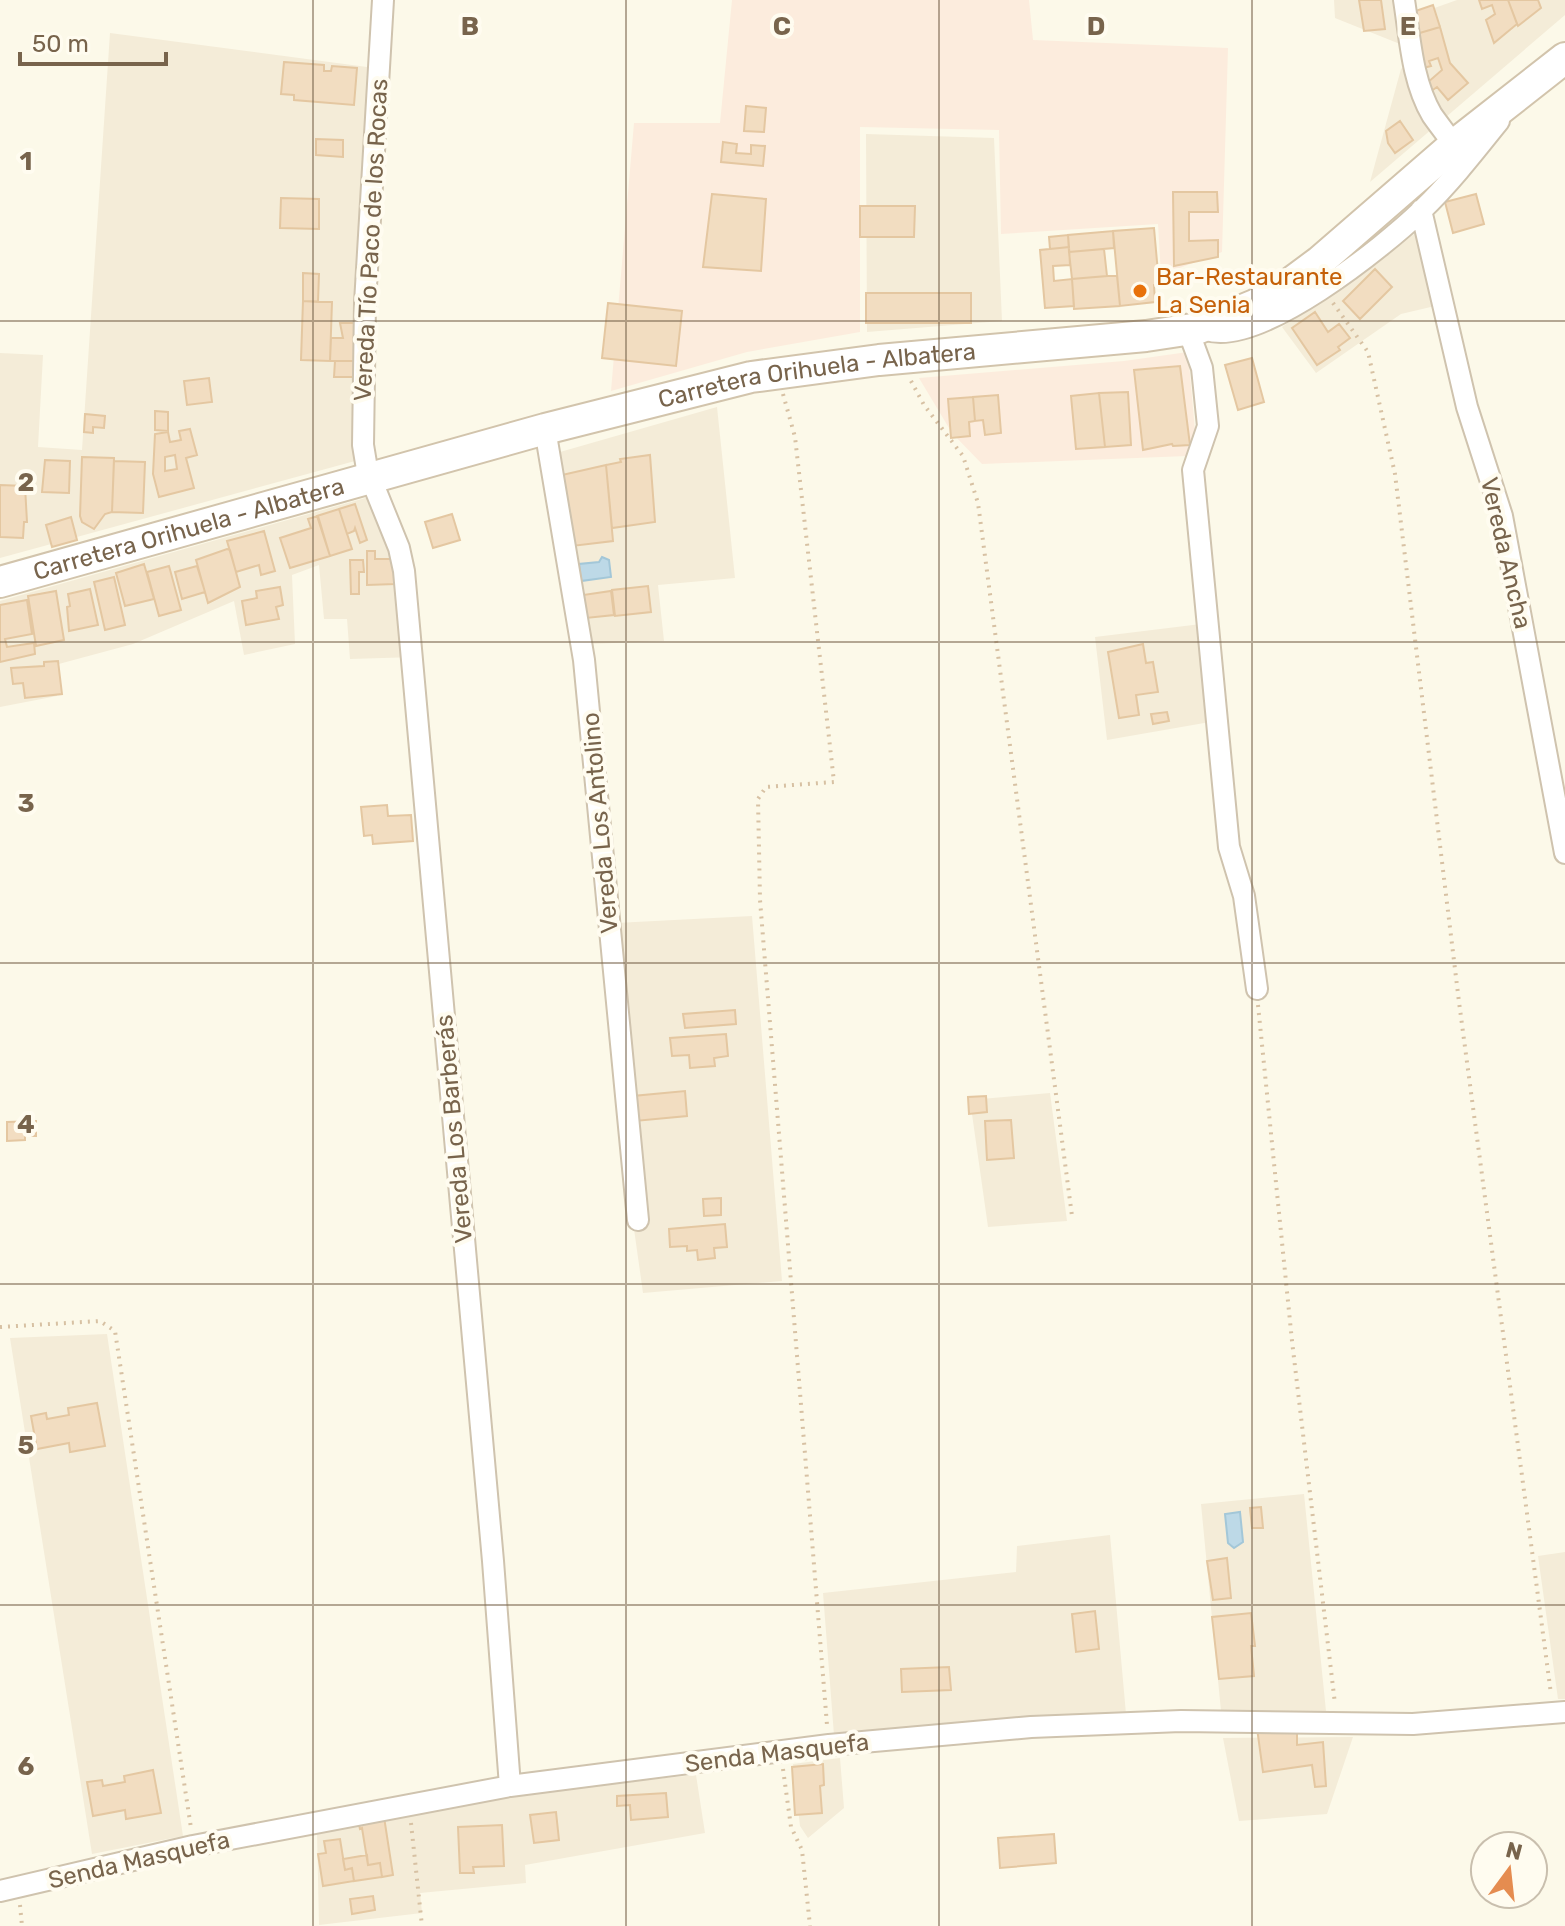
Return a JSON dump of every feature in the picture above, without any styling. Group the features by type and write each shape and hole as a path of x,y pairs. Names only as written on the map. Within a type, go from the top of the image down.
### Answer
{"main road":[{"name":"Carretera Orihuela - Albatera","path":"0,582 545,429 778,372 1193,329 1255,305 1288,285 1319,262 1454,145 1565,58"}],"street":[{"name":"Vereda Tío Paco de los Rocas","path":"372,478 363,445 365,303 383,0"},
{"path":"1404,0 1413,58 1426,101 1454,145"},
{"path":"1257,989 1244,896 1229,847 1193,470 1208,426 1202,368 1193,329 1218,334 1259,325 1337,280 1421,210 1479,146 1523,89"},
{"name":"Vereda Ancha","path":"1421,210 1467,407 1502,516 1565,853"},
{"name":"Vereda Los Antolino","path":"545,429 584,660 638,1220"},
{"name":"Vereda Los Barberás","path":"372,478 399,548 404,571 493,1561 510,1786"},
{"name":"Senda Masquefa","path":"0,1891 193,1846 510,1786 829,1745 1031,1727 1181,1721 1413,1724 1559,1711"}],"path":[{"path":"1322,288 1368,352 1395,474 1459,1002 1559,1711"},
{"path":"899,358 924,405 963,456 978,503 1072,1216"},
{"path":"778,372 795,437 834,782 766,787 758,799 760,900 829,1745"},
{"path":"1257,989 1292,1341 1337,1722"},
{"path":"0,1327 100,1321 115,1331 193,1846"},
{"path":"780,1751 791,1827 802,1850 810,1926"},
{"path":"409,1805 422,1926"}],"shaded area":[{"path":"732,0 1029,0 1033,40 1228,48 1222,252 1161,275 1158,224 1001,234 999,130 860,127 860,332 747,352 611,391 634,123 720,123"},
{"path":"1334,0 1395,0 1400,44 1335,18"},
{"path":"1457,0 1565,0 1565,15 1370,182 1401,69 1418,55 1412,16"},
{"path":"110,33 367,67 355,461 0,558 0,353 43,355 38,447 82,450"},
{"path":"866,134 994,138 1002,321 867,332"},
{"path":"1420,230 1435,306 1401,314 1316,373 1282,327"},
{"path":"1188,352 1196,442 1187,456 982,464 952,433 919,378 1124,361"},
{"path":"717,407 735,578 658,585 664,641 588,644 560,452"},
{"path":"383,493 416,657 350,659 347,619 324,619 319,565 292,575 295,644 244,655 234,601 133,644 55,665 57,696 0,707 0,601"},
{"path":"1201,624 1210,722 1107,740 1095,637"},
{"path":"752,916 782,1281 643,1293 634,1229 645,1229 616,923"},
{"path":"1050,1093 1067,1221 988,1227 970,1100"},
{"path":"107,1334 183,1836 92,1854 10,1338"},
{"path":"1304,1494 1326,1711 1221,1711 1201,1504"},
{"path":"1110,1535 1126,1714 834,1735 823,1593 1016,1572 1017,1546"},
{"path":"1565,1552 1565,1699 1558,1699 1538,1556"},
{"path":"1353,1737 1327,1814 1239,1821 1223,1738"},
{"path":"840,1758 844,1808 808,1838 800,1826 793,1764"},
{"path":"696,1775 705,1833 525,1865 526,1883 420,1893 422,1913 319,1925 317,1832 511,1793"}],"water":[{"path":"602,557 609,560 611,577 581,581 579,564 599,562"},
{"path":"1240,1512 1243,1542 1234,1548 1228,1543 1225,1514"}],"building":[{"path":"1359,0 1381,0 1385,29 1364,31"},
{"path":"1479,0 1508,0 1517,24 1494,43 1486,20 1495,14 1492,5 1482,9"},
{"path":"1508,0 1538,0 1541,8 1518,26"},
{"path":"1433,5 1440,27 1413,35 1407,14"},
{"path":"1440,27 1450,63 1468,83 1448,100 1437,87 1430,92 1427,83 1442,70 1438,58 1429,61 1431,66 1423,68 1413,35"},
{"path":"284,62 324,65 324,71 331,71 332,66 357,68 354,105 294,100 294,95 281,94"},
{"path":"746,106 766,108 764,132 744,131"},
{"path":"1400,121 1413,140 1395,153 1388,143 1386,131"},
{"path":"316,139 343,140 343,157 316,155"},
{"path":"723,142 737,144 736,153 751,154 751,145 765,146 763,166 721,162"},
{"path":"1173,192 1217,192 1218,212 1189,212 1189,241 1218,240 1218,257 1174,266"},
{"path":"712,194 766,199 761,271 703,267"},
{"path":"1476,194 1484,224 1453,233 1445,202"},
{"path":"281,198 319,199 319,229 280,228"},
{"path":"860,206 915,206 914,237 860,237"},
{"path":"1154,228 1159,284 1154,285 1155,302 1120,306 1113,231"},
{"path":"1113,231 1114,248 1069,252 1068,235"},
{"path":"1068,235 1069,247 1050,249 1049,237"},
{"path":"1069,247 1070,265 1053,266 1054,281 1072,279 1074,306 1045,308 1040,250"},
{"path":"1104,249 1107,276 1072,279 1069,252"},
{"path":"1375,269 1392,287 1360,319 1343,301"},
{"path":"303,273 319,274 318,302 303,301"},
{"path":"1117,276 1120,306 1074,309 1072,279"},
{"path":"866,293 971,293 971,323 866,323"},
{"path":"303,301 332,302 330,361 301,360"},
{"path":"608,303 682,311 676,366 602,358"},
{"path":"1315,312 1328,332 1339,324 1350,338 1338,347 1340,350 1317,365 1292,328"},
{"path":"340,323 355,323 354,361 330,361 331,338 343,338"},
{"path":"1252,358 1264,402 1238,410 1225,365"},
{"path":"335,361 354,361 353,377 334,377"},
{"path":"1180,366 1190,445 1172,444 1143,450 1134,370"},
{"path":"209,378 212,402 187,405 184,381"},
{"path":"1128,392 1131,445 1105,447 1099,393"},
{"path":"1099,393 1105,447 1076,449 1071,396"},
{"path":"998,395 1001,433 985,435 983,420 975,421 973,397"},
{"path":"973,397 975,421 969,422 970,436 951,438 948,399"},
{"path":"155,411 168,412 168,431 155,430"},
{"path":"85,414 105,416 104,428 93,427 93,433 84,432"},
{"path":"190,429 197,455 186,458 194,488 159,497 153,474 155,434 168,432 170,442 181,440 179,431","holes":["175,455 177,469 165,471 165,457"]},
{"path":"650,455 655,522 612,528 606,465 621,462 620,459"},
{"path":"82,457 114,458 112,512 105,514 94,529 82,522 80,516"},
{"path":"45,460 70,461 69,493 42,492"},
{"path":"114,461 145,462 143,513 112,512"},
{"path":"606,465 613,541 572,546 562,475"},
{"path":"0,485 25,486 27,522 24,522 23,538 0,537"},
{"path":"355,504 367,540 360,543 355,528 347,534 339,509"},
{"path":"339,509 352,549 330,556 317,516"},
{"path":"452,514 460,540 433,548 425,522"},
{"path":"318,516 330,556 290,568 280,538 311,528 308,519"},
{"path":"71,517 77,540 52,547 46,525"},
{"path":"264,531 275,571 261,575 259,565 236,572 227,541"},
{"path":"230,550 240,587 208,603 196,560"},
{"path":"367,551 375,551 375,559 395,559 395,584 367,585"},
{"path":"350,560 363,560 364,572 359,572 359,594 351,594"},
{"path":"144,564 154,599 125,606 116,573"},
{"path":"169,566 181,610 159,616 147,572"},
{"path":"197,566 205,592 182,599 175,572"},
{"path":"114,577 125,625 105,630 94,582"},
{"path":"648,586 651,612 615,616 612,590"},
{"path":"280,587 283,605 276,607 279,619 246,625 242,601 257,598 256,591"},
{"path":"90,589 98,625 69,631 68,594"},
{"path":"56,591 64,640 36,646 28,596"},
{"path":"611,591 614,615 586,618 583,595"},
{"path":"27,600 32,634 5,639 7,647 34,643 35,654 0,662 0,605"},
{"path":"1143,644 1146,663 1153,662 1158,692 1136,695 1139,715 1119,718 1108,652"},
{"path":"58,661 62,694 25,698 23,683 13,684 11,668 44,666 44,662"},
{"path":"1167,712 1169,721 1153,724 1151,714"},
{"path":"387,805 388,816 411,815 413,841 373,844 372,835 364,836 361,807"},
{"path":"735,1010 736,1024 685,1028 683,1014"},
{"path":"726,1034 728,1056 714,1058 715,1066 690,1068 689,1055 672,1056 670,1038"},
{"path":"685,1091 687,1116 635,1121 633,1096"},
{"path":"986,1096 987,1112 969,1114 968,1097"},
{"path":"1011,1120 1014,1158 987,1160 985,1121"},
{"path":"36,1121 36,1136 7,1141 7,1122"},
{"path":"721,1198 721,1215 704,1216 703,1199"},
{"path":"725,1224 727,1247 714,1248 715,1258 698,1260 697,1250 687,1251 687,1246 670,1247 669,1229"},
{"path":"97,1403 105,1446 70,1452 69,1443 37,1449 31,1416 46,1413 47,1419 69,1415 68,1408"},
{"path":"1261,1507 1263,1528 1252,1528 1250,1508"},
{"path":"1227,1558 1231,1598 1213,1600 1207,1561"},
{"path":"1095,1611 1099,1649 1076,1652 1072,1614"},
{"path":"1251,1613 1255,1646 1251,1646 1254,1676 1219,1679 1212,1617"},
{"path":"949,1667 951,1690 902,1692 901,1669"},
{"path":"1257,1728 1297,1728 1297,1745 1323,1742 1326,1786 1315,1787 1312,1765 1263,1772"},
{"path":"823,1764 824,1785 820,1786 822,1813 795,1815 792,1767"},
{"path":"153,1770 161,1813 126,1819 125,1810 93,1816 87,1782 102,1780 103,1786 125,1782 124,1776"},
{"path":"666,1793 668,1817 631,1820 630,1805 617,1806 617,1796"},
{"path":"556,1812 559,1840 534,1843 530,1815"},
{"path":"384,1817 393,1875 382,1877 380,1863 368,1865 358,1821"},
{"path":"502,1825 504,1866 473,1867 474,1873 460,1873 458,1827"},
{"path":"1054,1834 1056,1863 1000,1868 998,1838"},
{"path":"340,1839 345,1870 352,1868 354,1881 323,1886 318,1854 326,1853 324,1841"},
{"path":"367,1855 368,1865 380,1863 382,1877 354,1881 352,1868 345,1870 343,1859"},
{"path":"373,1896 375,1910 352,1914 350,1899"}],"place":[{"name":"Bar-Restaurante La Senia","path":"1140,291"}]}
